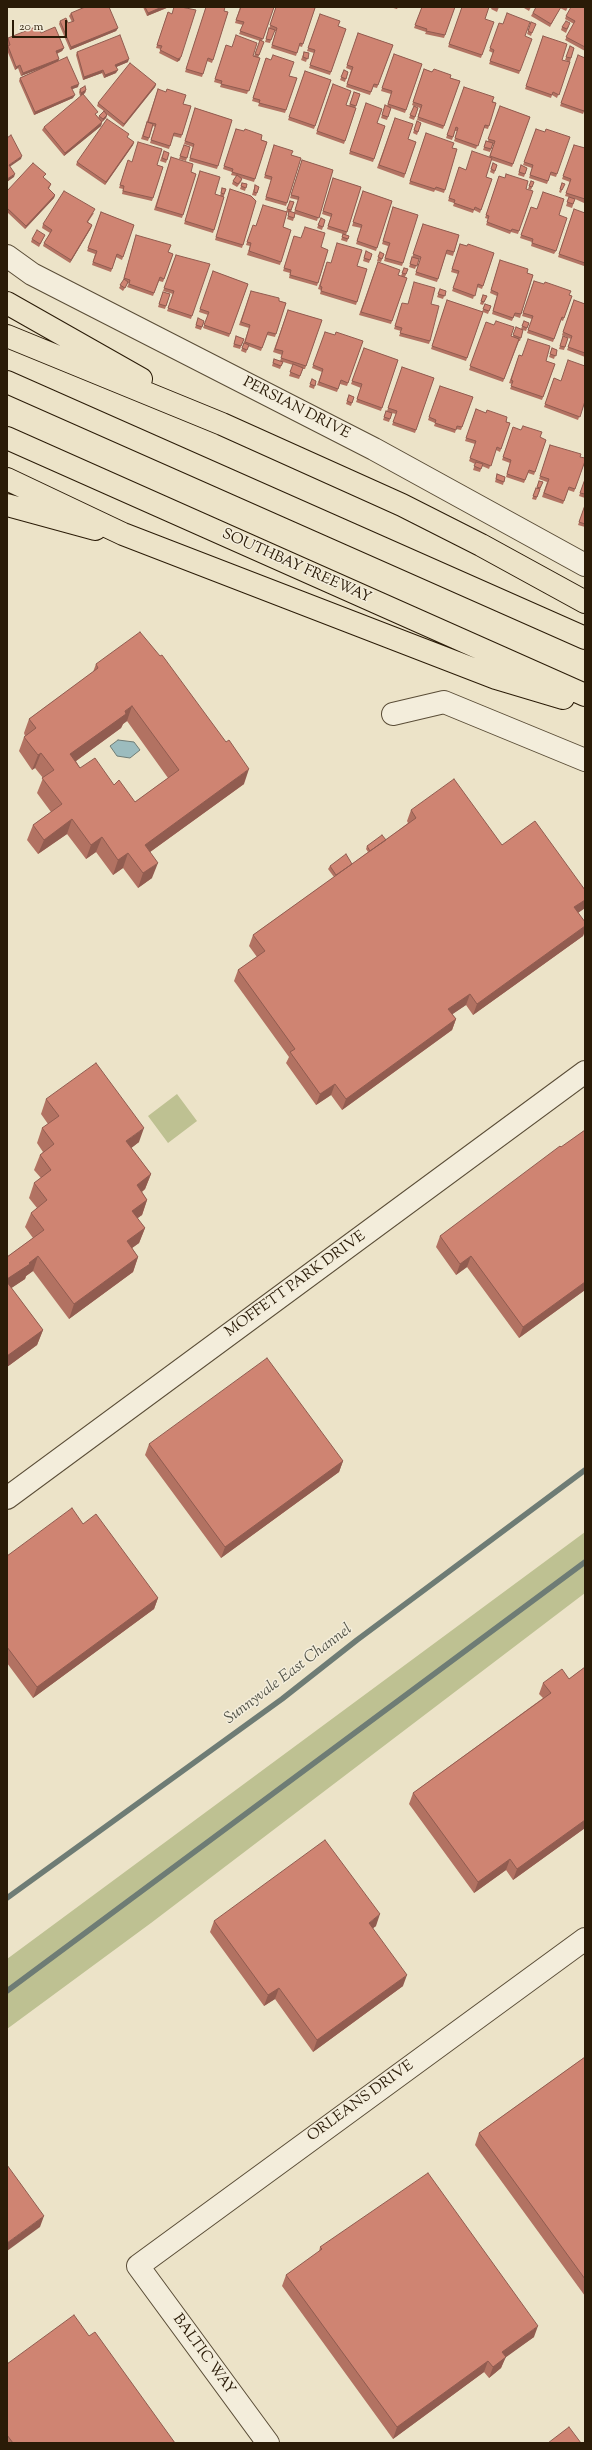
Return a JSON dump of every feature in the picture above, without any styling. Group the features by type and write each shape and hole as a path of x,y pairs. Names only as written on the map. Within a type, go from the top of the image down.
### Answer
{"highway":[{"path":"7,303 222,424"},
{"path":"7,336 222,424 402,505 481,545 585,602"},
{"path":"7,382 585,638"},
{"name":"SOUTHBAY FREEWAY","path":"7,438 585,695"},
{"path":"7,479 57,500 123,534 496,678 585,705"},
{"path":"7,505 74,525 123,534"}],"street":[{"name":"PERSIAN DRIVE","path":"7,256 32,274 374,450 585,564"},
{"path":"393,714 444,702 585,760"},
{"name":"MOFFETT PARK DRIVE","path":"7,1498 585,1072"},
{"name":"ORLEANS DRIVE","path":"138,2266 585,1939"},
{"name":"BALTIC WAY","path":"138,2266 268,2443"}],"green space":[{"path":"177,1094 197,1121 168,1143 148,1116"},
{"path":"585,1532 585,1593 151,1923 7,2029 7,1959"}],"water":[{"path":"118,740 134,742 140,750 130,758 117,756 110,746"}],"building":[{"path":"85,7 109,7 118,28 71,47 60,21 66,18 68,23 74,21 71,13"},
{"path":"145,7 162,7 148,13"},
{"path":"174,7 196,10 181,57 178,59 160,50 162,46 157,45 168,12 172,14"},
{"path":"206,7 225,7 224,11 228,12 213,60 208,58 203,74 186,69"},
{"path":"241,7 274,7 263,39 240,31 244,22 236,20"},
{"path":"276,7 315,8 303,44 300,43 297,53 272,45 277,28 270,25"},
{"path":"422,7 455,7 445,35 426,31 427,29 415,25"},
{"path":"462,7 489,7 485,19 494,22 482,55 449,44"},
{"path":"536,7 561,7 551,24 533,13"},
{"path":"571,7 585,7 585,47 566,37 575,21 566,16"},
{"path":"507,13 530,22 525,36 532,39 520,71 490,61 494,50 490,48 499,23 503,24"},
{"path":"320,14 340,21 338,26 346,29 331,72 310,65 315,50 308,48"},
{"path":"566,21 570,23 567,29 562,27"},
{"path":"531,22 536,24 532,33 528,31"},
{"path":"38,26 41,33 55,27 64,48 56,51 59,59 23,73 20,65 16,67 8,46 10,45 8,38"},
{"path":"269,28 275,30 271,40 266,39"},
{"path":"358,33 393,45 378,85 374,84 371,92 347,84 353,67 347,65"},
{"path":"120,35 129,59 115,65 118,70 105,75 103,70 84,77 77,52"},
{"path":"236,35 257,43 253,56 260,58 249,91 221,84 222,81 215,79 226,45 232,47"},
{"path":"543,36 567,44 562,60 570,62 559,95 553,92 552,95 526,86"},
{"path":"260,40 264,42 259,55 255,54"},
{"path":"570,46 574,48 571,58 566,57"},
{"path":"304,52 309,53 308,59 303,57"},
{"path":"394,54 422,64 406,110 388,104 392,91 382,88"},
{"path":"273,55 294,62 289,76 297,78 286,110 259,103 260,100 253,98 266,58 271,60"},
{"path":"578,55 585,58 584,111 561,103"},
{"path":"67,57 79,84 71,87 75,95 35,112 20,78"},
{"path":"130,63 156,84 124,124 98,103"},
{"path":"424,69 432,72 434,69 451,75 450,78 460,81 444,126 418,117 422,105 413,102"},
{"path":"344,70 348,72 346,79 341,77"},
{"path":"305,71 331,80 315,126 289,117"},
{"path":"333,84 351,91 346,105 356,108 345,141 317,131"},
{"path":"85,86 86,90 81,93 80,89"},
{"path":"464,87 494,97 492,102 496,103 489,126 485,125 478,146 455,138 458,128 456,127 453,137 447,135"},
{"path":"158,89 166,92 167,89 186,95 183,104 191,106 182,135 174,133 170,146 151,140 156,124 148,122"},
{"path":"354,92 360,94 356,106 350,104"},
{"path":"83,94 98,112 95,114 102,122 65,153 44,127"},
{"path":"366,103 382,109 377,123 385,126 374,159 350,151"},
{"path":"385,105 391,108 388,117 382,115"},
{"path":"414,106 418,108 415,117 410,115"},
{"path":"500,106 530,117 513,164 490,156 495,141 488,139"},
{"path":"195,108 232,120 218,166 190,158 194,144 185,141"},
{"path":"104,111 107,115 103,119 99,116"},
{"path":"395,118 413,124 408,139 416,142 405,174 379,165"},
{"path":"107,119 129,134 127,137 134,142 106,182 77,162"},
{"path":"417,121 421,123 418,132 414,130"},
{"path":"147,122 153,124 149,138 143,136"},
{"path":"236,129 244,131 245,129 262,135 261,140 267,142 255,179 232,172 233,169 224,166"},
{"path":"536,129 545,132 546,129 570,137 557,174 551,172 548,181 530,175 533,165 524,162"},
{"path":"426,133 454,143 452,148 457,149 445,190 436,187 435,189 410,181"},
{"path":"11,135 22,156 9,165 15,174 7,179 7,138"},
{"path":"486,141 493,143 491,149 484,147"},
{"path":"138,142 162,149 157,165 163,167 153,198 123,191 124,186 120,185 128,160 132,162"},
{"path":"184,145 190,147 187,158 180,156"},
{"path":"274,145 293,151 291,155 301,158 287,203 266,197 272,177 265,175"},
{"path":"574,145 585,148 585,199 566,193 571,179 563,176"},
{"path":"164,151 169,153 167,160 162,158"},
{"path":"472,151 492,158 486,177 492,179 481,210 475,207 474,210 454,203 455,200 449,198 459,167 466,170"},
{"path":"171,157 193,164 191,172 196,174 183,215 156,207"},
{"path":"302,160 333,170 319,218 295,210 299,197 291,195"},
{"path":"33,163 46,174 43,177 51,184 48,188 55,195 26,226 7,208 7,191"},
{"path":"493,163 497,165 495,171 491,169"},
{"path":"521,165 527,168 525,174 519,172"},
{"path":"200,171 220,177 215,194 224,197 214,230 185,221"},
{"path":"506,174 528,181 526,189 533,191 519,231 512,229 511,231 487,222 489,216 486,215 499,176 505,178"},
{"path":"237,175 242,179 238,184 233,181"},
{"path":"333,178 361,187 347,232 328,226 332,214 323,211"},
{"path":"531,181 534,182 532,187 529,186"},
{"path":"242,183 247,184 246,188 241,186"},
{"path":"562,183 565,184 562,190 560,189"},
{"path":"255,185 259,187 257,193 254,192"},
{"path":"222,188 226,189 224,194 221,193"},
{"path":"230,189 251,196 256,201 243,245 216,237"},
{"path":"64,191 95,209 87,222 92,225 71,260 44,243 52,230 43,224"},
{"path":"363,191 392,201 377,248 357,241 362,225 353,222"},
{"path":"543,192 564,199 559,215 567,218 556,251 532,243 533,239 521,235 531,207 537,209"},
{"path":"569,197 575,199 573,204 567,202"},
{"path":"290,201 294,202 291,210 287,209"},
{"path":"263,205 287,212 283,227 291,230 281,262 249,251 251,243 247,242 253,225 256,226"},
{"path":"393,207 418,215 403,263 385,258 390,243 383,241"},
{"path":"574,209 585,213 585,263 559,254"},
{"path":"289,211 295,213 294,218 288,216"},
{"path":"101,212 134,225 123,257 117,254 112,269 93,262 97,251 88,248"},
{"path":"321,218 325,220 323,227 318,225"},
{"path":"423,224 459,235 454,252 447,250 438,279 416,272 421,257 413,254"},
{"path":"305,227 325,233 321,247 328,250 318,283 290,275 291,270 284,268 294,236 301,238"},
{"path":"37,230 45,235 40,244 32,239"},
{"path":"343,234 349,236 348,239 342,237"},
{"path":"136,235 171,245 168,252 173,254 164,279 160,277 154,293 129,284 130,280 124,278"},
{"path":"337,243 362,250 357,266 367,269 357,302 321,291 322,287 320,286 327,262 331,263"},
{"path":"460,244 467,246 468,244 494,253 483,286 478,284 475,296 453,288 459,271 452,269"},
{"path":"366,251 372,254 370,260 364,258"},
{"path":"380,252 384,254 382,259 378,257"},
{"path":"176,255 210,264 192,316 168,308 174,291 164,288"},
{"path":"412,257 419,259 417,266 410,264"},
{"path":"500,260 528,269 527,273 533,275 521,314 515,313 513,318 493,311 498,293 491,290"},
{"path":"378,262 400,270 398,275 407,278 392,321 361,312"},
{"path":"404,268 408,269 406,274 402,273"},
{"path":"213,271 248,284 230,334 204,325 209,312 200,309"},
{"path":"124,279 128,282 125,288 120,285"},
{"path":"534,281 544,284 545,282 571,291 569,295 572,296 554,339 528,330 533,316 523,313"},
{"path":"414,282 435,288 431,304 439,306 430,341 400,333 402,328 395,326 402,303 408,304"},
{"path":"440,289 446,291 445,296 438,294"},
{"path":"251,291 279,298 279,301 286,303 276,334 268,332 262,348 245,342 250,325 241,322"},
{"path":"163,292 170,294 166,306 159,304"},
{"path":"483,295 487,296 484,302 481,301"},
{"path":"447,300 483,312 467,358 432,346"},
{"path":"574,300 585,304 585,353 568,347 572,336 563,332"},
{"path":"485,304 491,306 489,311 483,309"},
{"path":"288,310 322,320 306,366 281,358 283,351 275,349"},
{"path":"198,318 204,321 202,327 196,325"},
{"path":"496,321 514,327 511,336 519,339 504,379 470,366 486,322 494,325"},
{"path":"524,321 529,323 527,328 522,326"},
{"path":"516,327 523,330 521,338 513,335"},
{"path":"325,332 335,335 336,332 363,341 348,383 341,380 338,389 319,382 323,369 313,365"},
{"path":"236,336 244,339 241,346 234,344"},
{"path":"563,336 568,338 565,347 560,346"},
{"path":"528,339 550,346 546,361 555,364 543,397 511,386 513,381 511,380 519,355 522,356"},
{"path":"244,343 249,345 247,350 242,348"},
{"path":"364,348 398,360 382,408 357,399 362,384 352,381"},
{"path":"552,348 557,350 556,356 550,354"},
{"path":"274,359 283,362 281,366 273,363"},
{"path":"568,360 585,366 585,401 580,417 545,404 554,378 561,381"},
{"path":"293,364 303,368 300,376 290,372"},
{"path":"402,367 434,378 416,430 393,422 397,411 388,408"},
{"path":"312,379 316,381 315,386 310,384"},
{"path":"440,386 473,397 462,427 457,426 456,430 435,423 436,420 429,417"},
{"path":"349,395 354,397 352,403 347,401"},
{"path":"476,409 486,413 487,410 507,417 506,422 510,423 501,449 497,447 491,466 470,458 476,441 466,438"},
{"path":"386,411 392,413 390,419 384,417"},
{"path":"523,426 542,432 540,437 546,440 535,472 529,470 525,480 507,474 511,460 503,457 513,427 521,430"},
{"path":"550,445 581,454 580,457 585,458 575,489 569,487 564,501 544,493 549,479 540,476"},
{"path":"476,462 483,464 481,469 474,466"},
{"path":"497,474 505,477 504,482 496,479"},
{"path":"585,479 585,494 580,493"},
{"path":"539,481 543,482 540,488 537,487"},
{"path":"536,488 540,489 537,497 533,496"},
{"path":"585,505 585,524 579,522"},
{"path":"140,632 160,656 162,655 226,742 229,740 249,769 145,845 158,863 143,873 128,853 118,860 102,837 91,845 72,819 44,840 33,825 62,804 42,778 54,770 41,753 38,755 24,737 36,728 29,719 98,668 96,664","holes":["132,706 179,770 135,802 119,780 114,785 95,758 80,768 70,754 126,714 125,711"]},
{"path":"454,779 502,845 535,821 585,890 585,900 574,907 585,922 585,926 477,1004 470,994 448,1009 456,1019 346,1099 335,1084 320,1094 290,1052 295,1049 238,970 265,951 253,935 416,818 411,810"},
{"path":"382,835 386,840 370,851 367,846"},
{"path":"346,854 352,864 336,875 330,866"},
{"path":"96,1063 144,1128 126,1141 151,1174 137,1185 147,1200 132,1211 145,1228 127,1241 138,1257 74,1304 38,1256 29,1263 30,1264 7,1279 7,1257 44,1230 31,1213 47,1200 34,1183 51,1170 40,1155 54,1144 42,1128 59,1116 46,1099"},
{"path":"585,1130 585,1282 523,1327 471,1256 460,1264 440,1236 560,1146 561,1147"},
{"path":"7,1282 43,1330 7,1356"},
{"path":"267,1358 343,1461 225,1547 149,1444"},
{"path":"72,1508 83,1524 96,1514 158,1598 37,1687 7,1647 7,1556"},
{"path":"585,1667 585,1820 517,1869 510,1859 478,1882 413,1793 551,1693 543,1683 562,1669 569,1679"},
{"path":"325,1840 380,1914 369,1923 407,1975 317,2040 279,1988 268,1995 214,1921"},
{"path":"585,2057 585,2279 479,2133"},
{"path":"7,2165 44,2216 7,2243"},
{"path":"428,2173 538,2326 502,2352 506,2357 493,2367 488,2361 397,2427 286,2275 322,2249 320,2247"},
{"path":"74,2315 89,2336 95,2332 175,2443 13,2443 7,2435 7,2364"},
{"path":"569,2427 581,2443 548,2443"}],"waterway":[{"name":"Sunnyvale East Channel","path":"7,1898 282,1699 357,1640 585,1470"},
{"path":"7,1991 585,1562"}]}
